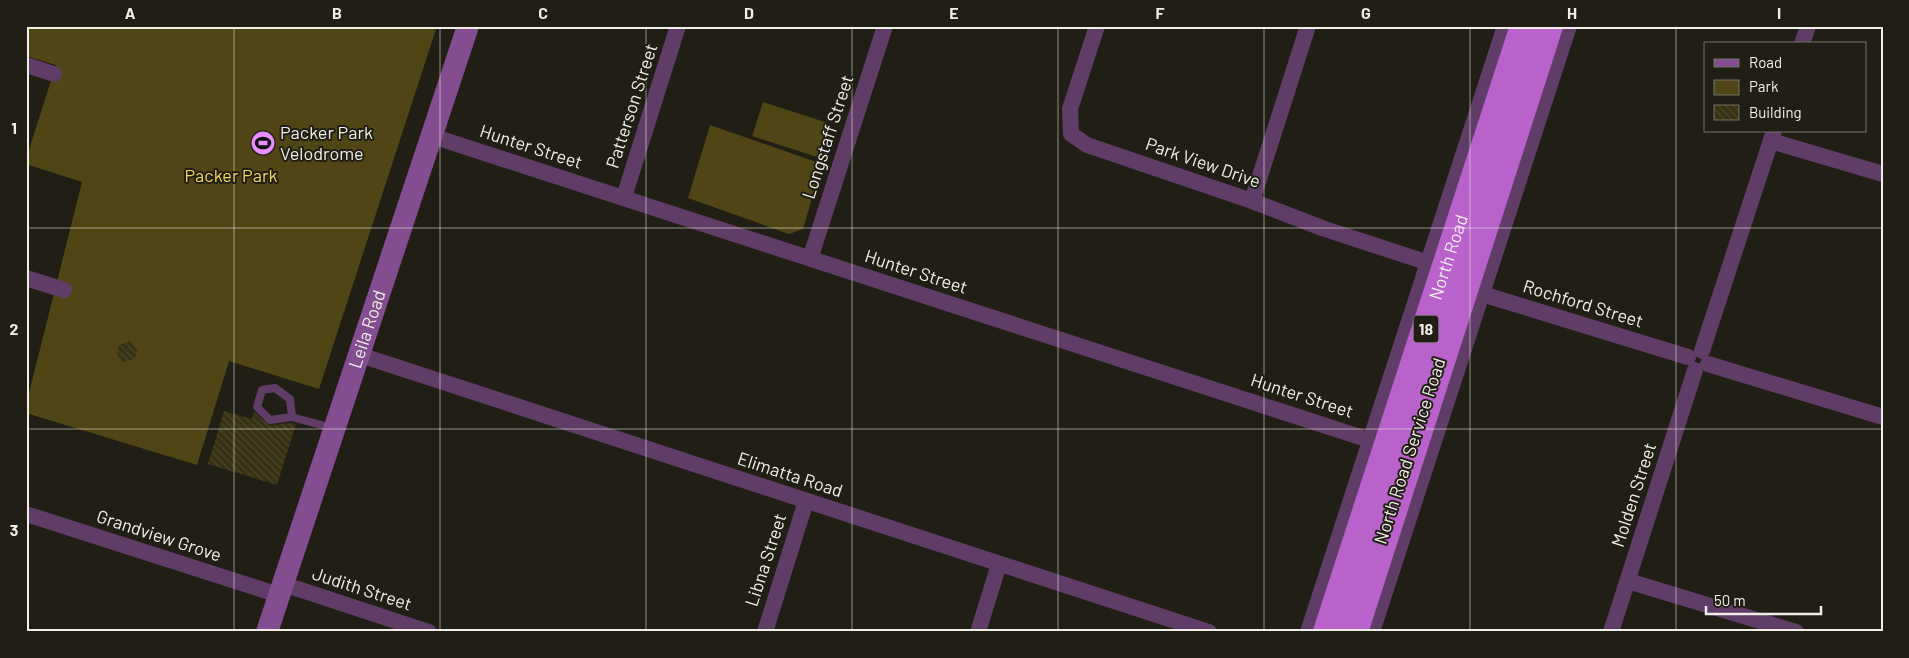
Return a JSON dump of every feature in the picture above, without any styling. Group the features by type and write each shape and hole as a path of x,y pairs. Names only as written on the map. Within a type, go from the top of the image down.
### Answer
{"highway":[{"name":"North Road","path":"1354,632 1455,283 1524,26"},
{"name":"North Road","path":"1327,632 1379,443 1455,283 1550,26"}],"street":[{"name":"Leila Road","path":"267,632 468,26"},
{"name":"Patterson Street","path":"624,197 678,26"},
{"name":"Longstaff Street","path":"810,259 885,26"},
{"name":"Park View Drive","path":"1097,26 1070,109 1071,134 1087,145 1252,201 1455,283"},
{"path":"1252,201 1308,26"},
{"name":"North Road Service Road","path":"1372,632 1455,283 1505,26"},
{"name":"North Road Service Road","path":"1455,283 1569,26"},
{"path":"1803,42 1808,26"},
{"path":"26,65 54,74"},
{"name":"Hunter Street","path":"432,136 1379,443"},
{"path":"1773,136 1883,174"},
{"name":"Molden Street","path":"1611,632 1698,360 1773,136"},
{"path":"26,278 64,290"},
{"name":"Rochford Street","path":"1455,283 1883,417"},
{"name":"Elimatta Road","path":"360,355 1209,632"},
{"path":"1308,632 1379,443"},
{"name":"Libna Street","path":"764,632 806,501"},
{"name":"Grandview Grove","path":"26,514 281,589"},
{"path":"978,632 999,564"},
{"path":"1628,581 1796,632"},
{"name":"Judith Street","path":"281,589 429,632"}],"lane":[{"path":"292,417 290,399 275,388 262,390 258,407 270,420 292,417 334,429"}],"green space":[{"name":"Packer Park","path":"26,26 437,26 319,389 229,361 197,465 26,413 26,405 82,182 26,164 56,65 26,56"},
{"path":"763,102 828,123 817,157 752,136"},
{"path":"710,125 822,164 803,229 789,234 688,198"}],"building":[{"path":"130,341 137,350 135,359 123,362 117,354 119,345"},
{"path":"224,411 252,419 254,412 269,425 296,424 277,485 208,464"}],"place":[{"name":"Packer Park Velodrome","path":"263,143"}]}
